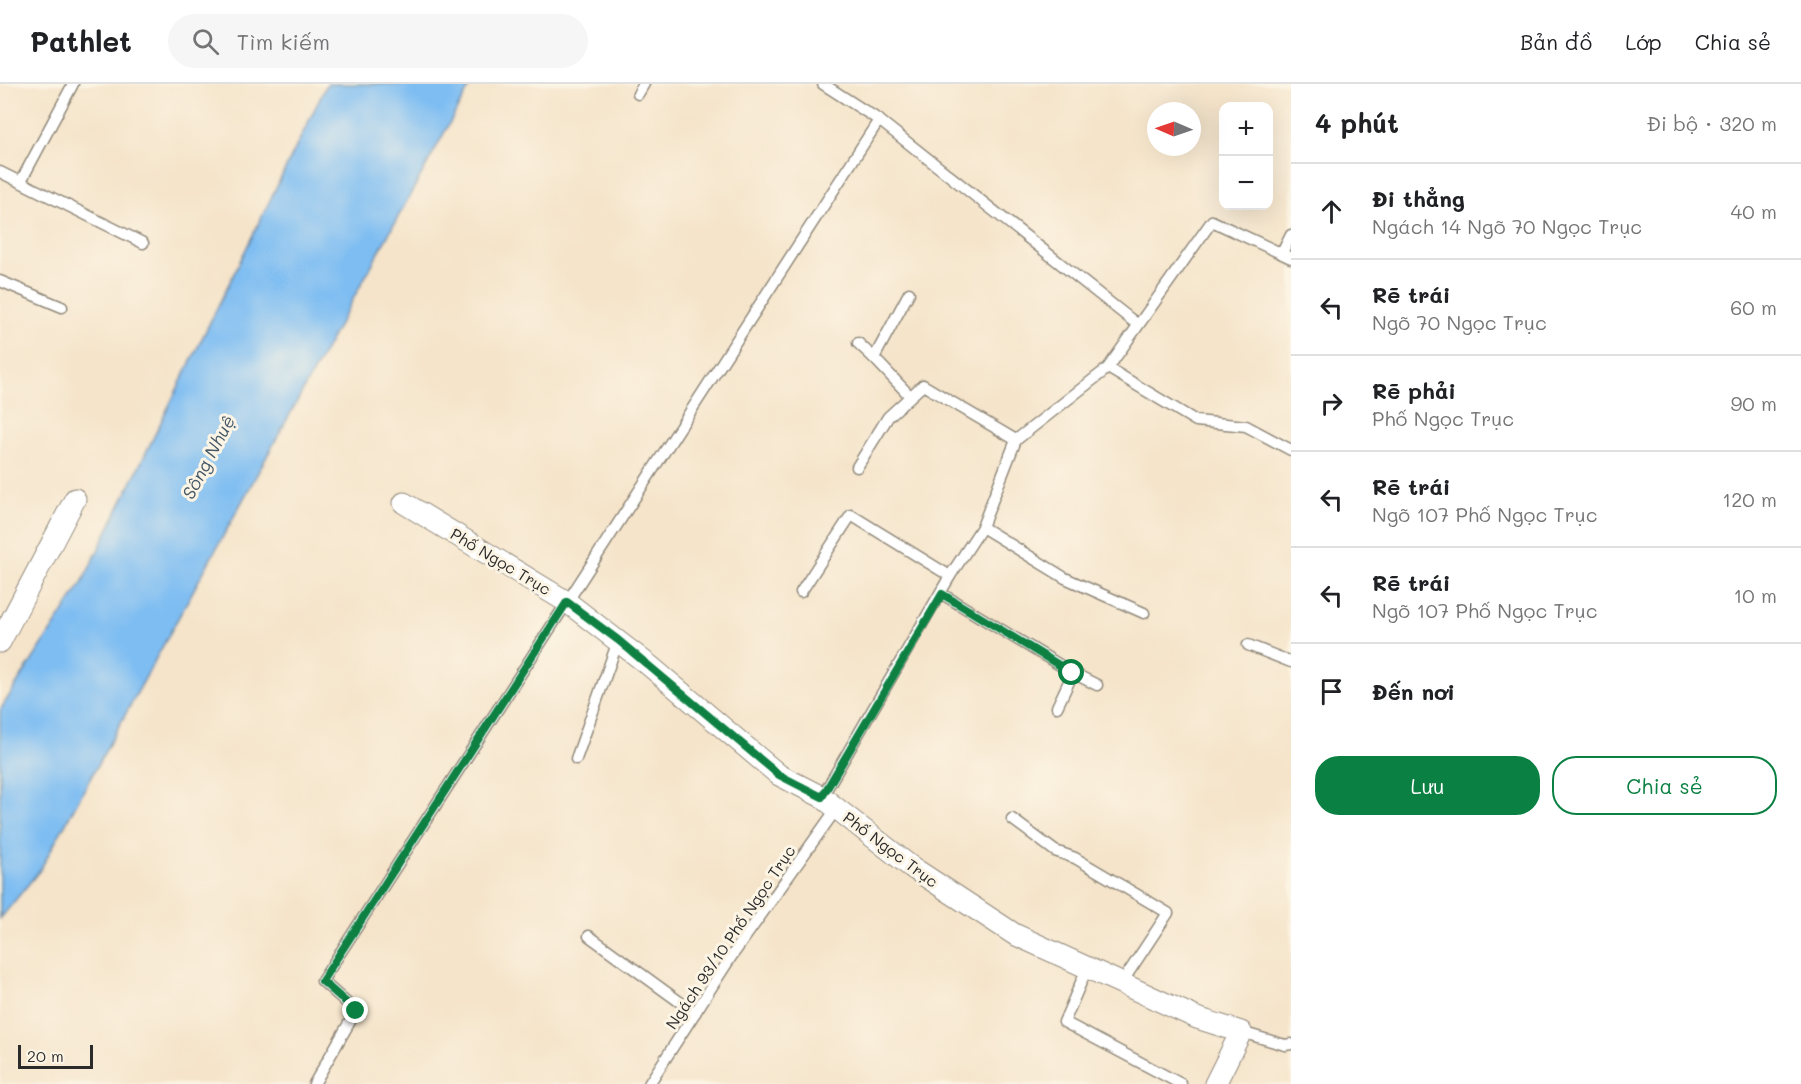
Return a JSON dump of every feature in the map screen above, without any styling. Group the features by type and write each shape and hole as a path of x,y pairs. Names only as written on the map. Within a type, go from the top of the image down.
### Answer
{"street":[{"path":"0,642 75,499"},
{"name":"Phố Ngọc Trục","path":"404,503 567,602 618,640 779,775 830,802 910,866 1014,934 1197,1018 1241,1032"},
{"path":"0,654 13,642 45,581 46,556"},
{"path":"1215,1084 1241,1032"}],"lane":[{"path":"21,181 74,84"},
{"path":"823,84 879,120 1138,325"},
{"path":"314,1084 356,1011 322,981 879,120"},
{"path":"0,172 143,243"},
{"path":"857,467 888,417 923,385 1016,440 1108,368 1212,220 1287,256 1291,235"},
{"path":"0,281 62,308"},
{"path":"874,358 909,293"},
{"path":"858,343 910,396"},
{"path":"1108,368 1196,421 1246,426 1291,450"},
{"name":"Ngách 93/10 Phố Ngọc Trục","path":"649,1084 830,802 950,576 982,527 1016,440"},
{"path":"801,592 851,515 950,576"},
{"path":"982,527 1065,578 1144,613"},
{"path":"942,594 1072,673 1097,685"},
{"path":"576,759 618,640"},
{"path":"1248,645 1291,662"},
{"path":"1057,707 1072,673"},
{"path":"1012,819 1055,851 1075,858 1168,913 1121,984"},
{"path":"589,936 695,1013"},
{"path":"1088,966 1064,1022 1176,1083"},
{"path":"1241,1032 1285,1045 1291,1044"}],"water":[{"name":"Sông Nhuệ","path":"327,84 471,84 40,870 0,919 0,710 81,585"}],"route":[{"path":"356,1011 322,981 567,602 618,640 779,775 822,797 942,594 1072,673"}]}
